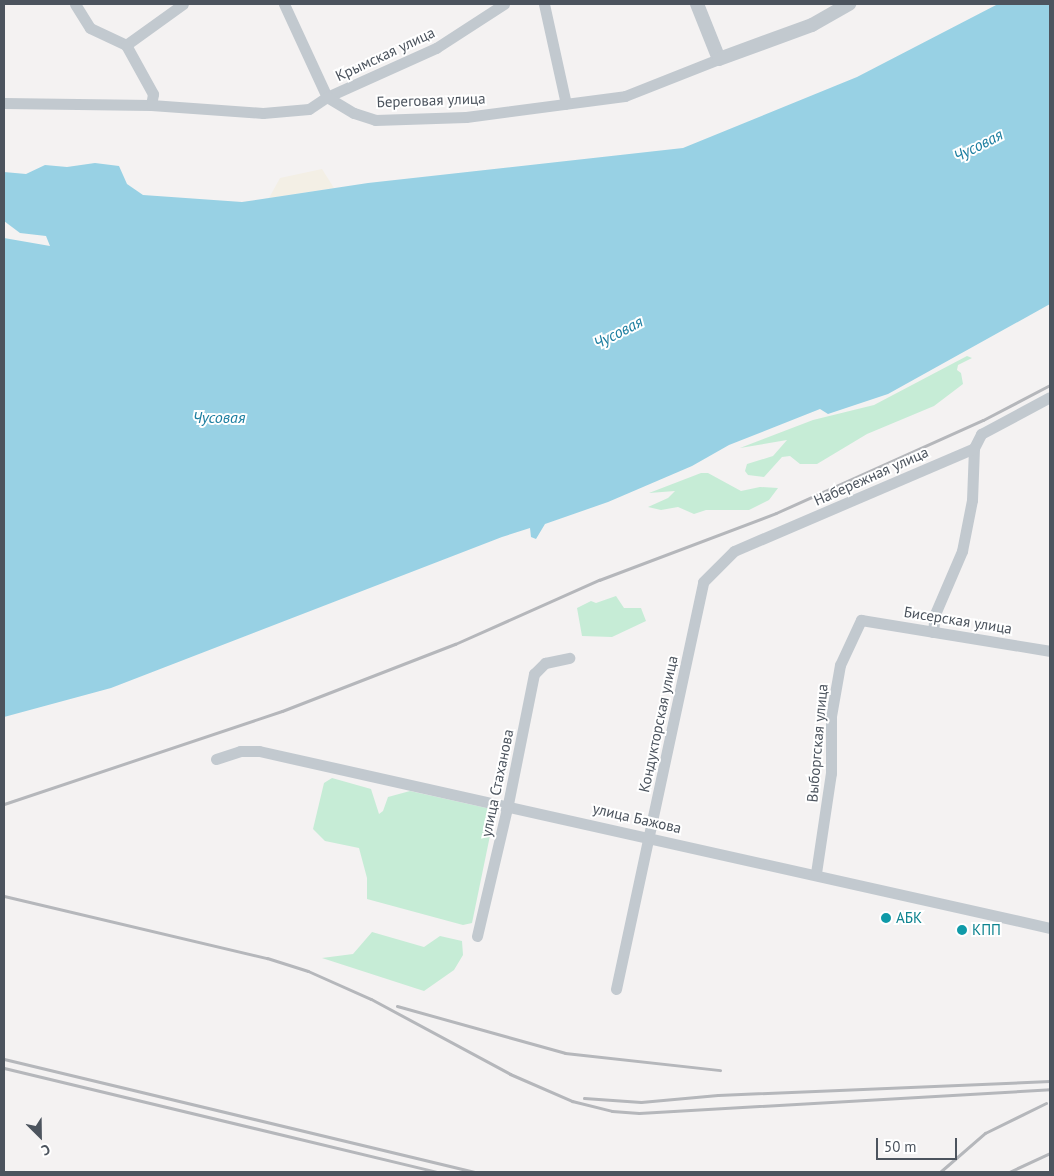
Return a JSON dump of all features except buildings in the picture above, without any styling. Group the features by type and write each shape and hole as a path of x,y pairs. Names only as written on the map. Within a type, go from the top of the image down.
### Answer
{"street":[{"path":"75,4 90,28 126,45 152,94 151,104"},
{"path":"126,45 182,4"},
{"path":"4,103 151,104 263,113 309,108 327,97 284,4"},
{"name":"Крымская улица","path":"327,97 436,48 504,4"},
{"path":"544,4 566,104"},
{"path":"697,4 719,59"},
{"name":"Береговая улица","path":"327,97 354,113 375,120 466,117 625,96 812,25 850,4"},
{"name":"Набережная улица","path":"703,582 734,551 758,538 790,528 974,448 981,434 1050,397"},
{"path":"933,632 935,614 962,551 972,500 974,448"},
{"name":"Кондукторская улица","path":"616,989 703,582"},
{"name":"Бисерская улица","path":"861,620 1050,651"},
{"name":"Выборгская улица","path":"816,873 831,773 831,716 838,673 861,620"},
{"name":"улица Стаханова","path":"477,936 508,804 534,674 545,663 569,658"},
{"name":"улица Бажова","path":"216,759 240,751 259,751 508,804 1050,928"}],"green space":[{"path":"967,356 972,358 958,365 957,370 961,373 963,384 934,406 867,434 817,464 800,464 790,456 782,457 764,477 748,475 745,471 747,464 773,456 787,440 740,448 813,420 874,405"},
{"path":"701,473 708,473 741,491 760,487 778,488 769,500 749,510 706,510 694,514 678,507 661,510 648,507 668,498 675,491 649,493"},
{"path":"616,596 624,608 641,608 646,621 612,637 582,636 577,608 591,601 596,603"},
{"path":"332,778 371,789 379,814 383,811 388,797 410,791 491,809 493,821 472,923 463,925 367,899 367,878 359,848 325,841 313,829 324,783"},
{"path":"372,932 424,947 440,936 462,941 463,955 454,970 424,991 322,958 353,954"}],"sand":[{"path":"322,169 334,188 269,198 280,178"}],"water":[{"name":"Чусовая","path":"998,4 1050,4 1050,304 888,394 828,414 820,409 729,445 692,466 608,502 545,524 536,539 531,537 530,528 502,537 111,688 4,717 4,238 50,246 46,236 20,233 4,221 4,172 26,174 45,165 67,167 95,163 119,166 127,184 143,195 242,202 368,183 683,148 857,77"}],"railway":[{"path":"4,804 282,711 455,644 599,580 776,513 983,420 1050,385"},
{"path":"4,896 267,958 308,971 371,999 510,1074 572,1101 612,1111 639,1113 1050,1089"},
{"path":"397,1006 565,1053 720,1070"},
{"path":"4,1059 475,1172"},
{"path":"4,1068 437,1172"},
{"path":"584,1098 641,1102 718,1095 1050,1081"},
{"path":"940,1172 985,1133 1046,1103"},
{"path":"1009,1172 1050,1153"}],"place":[{"name":"АБК","path":"886,918"},
{"name":"КПП","path":"962,930"}]}
